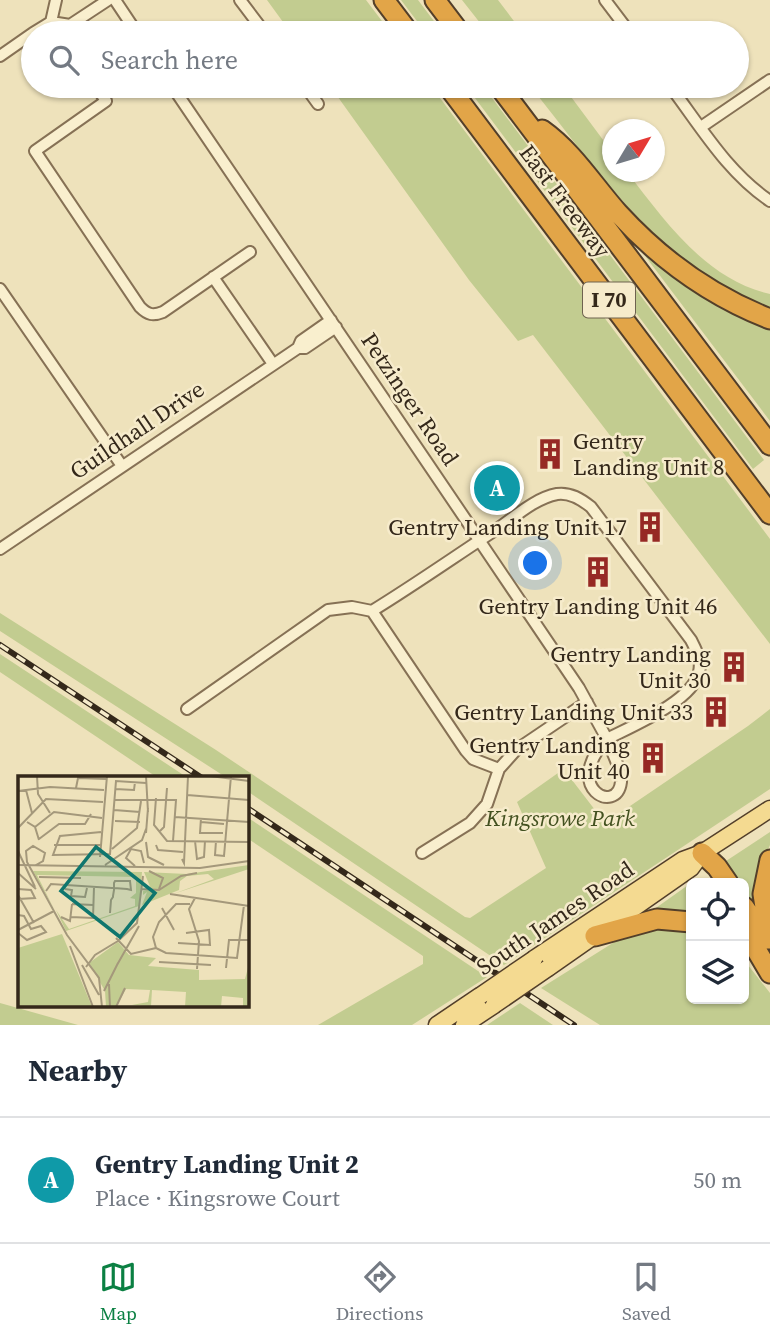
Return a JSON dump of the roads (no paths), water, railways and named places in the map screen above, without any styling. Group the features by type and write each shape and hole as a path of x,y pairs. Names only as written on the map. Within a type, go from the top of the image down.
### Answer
{"highway":[{"path":"384,0 400,21"},
{"path":"435,0 451,21"},
{"name":"East Freeway","path":"457,98 770,514"},
{"name":"East Freeway","path":"508,98 770,445"},
{"path":"521,115 558,141 617,212 651,247 691,278 741,307 770,319"},
{"path":"702,853 711,878"},
{"path":"702,853 725,878"},
{"path":"770,860 763,894 770,939"},
{"path":"749,914 770,946"},
{"path":"596,936 657,919 686,922"},
{"path":"749,938 770,974"},
{"path":"749,955 770,974"}],"main road":[{"name":"South James Road","path":"436,1025 487,1000 683,860 702,853 770,809"},
{"name":"South James Road","path":"541,963 596,936 691,868 702,853"},
{"name":"South James Road","path":"464,1025 487,1000"}],"street":[{"path":"51,21 56,0"},
{"path":"76,21 108,0"},
{"path":"115,0 129,21"},
{"path":"240,0 256,21"},
{"path":"605,0 621,21"},
{"path":"0,56 21,41"},
{"path":"749,94 770,80"},
{"path":"104,98 106,101 35,151 146,313 155,315 163,312 250,252"},
{"name":"Petzinger Road","path":"180,98 587,702 607,739 621,777 617,792 602,796 594,792 588,777 598,749 607,739"},
{"path":"314,98 318,104"},
{"path":"679,98 740,178 770,201"},
{"path":"701,127 744,98"},
{"path":"213,277 273,365"},
{"path":"0,289 122,466"},
{"name":"Guildhall Drive","path":"0,549 298,348 301,341 334,324"},
{"path":"187,709 328,610 352,607 372,611 543,499 559,493 577,496 591,507 691,640 699,655 700,671 693,686 681,697 607,739"},
{"path":"372,611 466,751 473,759 499,769"},
{"path":"422,853 470,823 487,804 499,769 516,750 587,702"}],"railway":[{"path":"0,645 199,776"},
{"path":"248,809 574,1025"}],"place":[{"name":"Gentry Landing Unit 8","path":"550,454"},
{"name":"Gentry Landing Unit 2","path":"497,488"},
{"name":"Gentry Landing Unit 17","path":"650,527"},
{"name":"Gentry Landing Unit 46","path":"598,572"},
{"name":"Gentry Landing Unit 30","path":"734,667"},
{"name":"Gentry Landing Unit 33","path":"716,712"},
{"name":"Gentry Landing Unit 40","path":"653,758"}],"park label":[{"name":"Kingsrowe Park","path":"560,818"}]}
